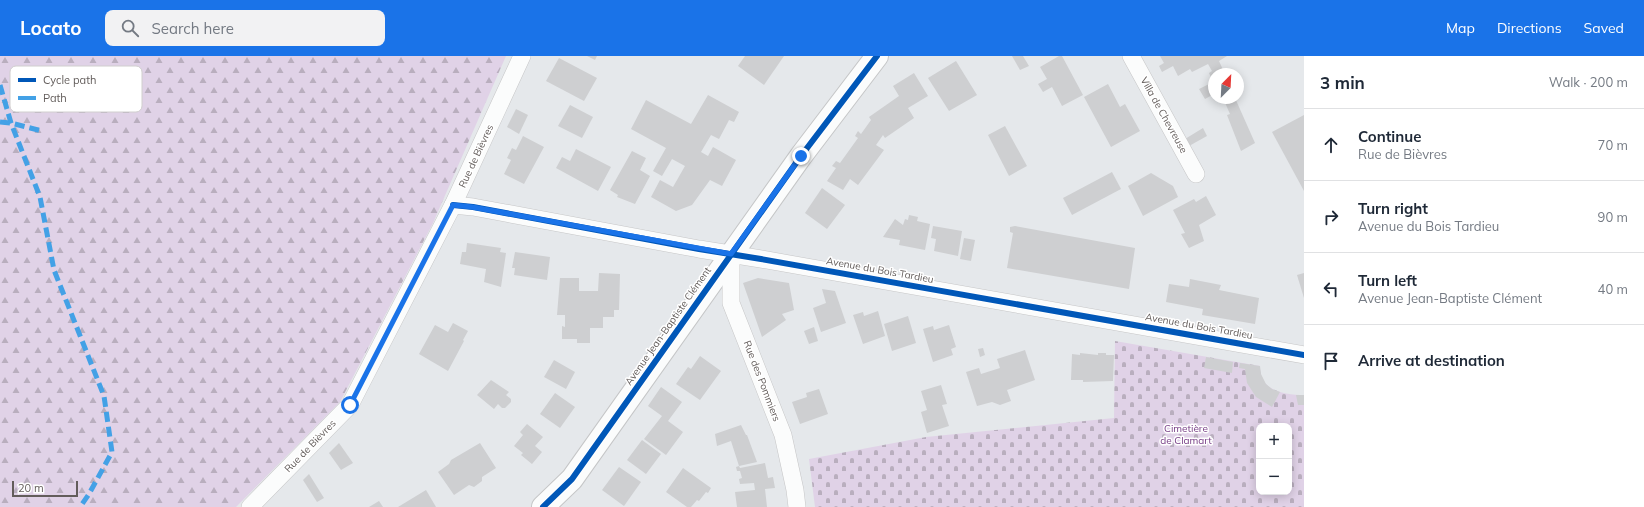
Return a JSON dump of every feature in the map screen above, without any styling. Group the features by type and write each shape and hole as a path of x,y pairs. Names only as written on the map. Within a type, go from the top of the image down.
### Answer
{"street":[{"name":"Rue de Bièvres","path":"250,507 350,405 453,205 522,56"},
{"name":"Avenue Jean-Baptiste Clément","path":"543,507 572,480 801,156 877,56"},
{"name":"Villa de Chevreuse","path":"1131,56 1196,174"},
{"name":"Avenue du Bois Tardieu","path":"453,205 472,207 1304,355"},
{"name":"Rue des Pommiers","path":"731,254 731,304 783,435 795,490 797,507"}],"green space":[{"path":"0,56 506,56 433,223 340,402 236,507 0,507"},
{"name":"Cimetière de Clamart","path":"1115,341 1260,366 1264,381 1274,390 1289,394 1304,395 1304,507 815,507 809,459 926,437 1114,418"}],"building":[{"path":"587,56 597,56 595,60"},
{"path":"745,56 784,56 764,85 738,66"},
{"path":"1012,56 1023,56 1029,66 1020,70"},
{"path":"1059,56 1062,56 1083,95 1062,106 1052,87 1043,92 1038,84 1047,79 1040,67"},
{"path":"1160,56 1227,56 1219,61 1222,68 1210,68 1208,64 1192,72 1190,69 1178,76 1173,66 1162,72 1159,66 1164,63"},
{"path":"559,58 597,78 584,101 546,81"},
{"path":"956,61 977,95 949,111 928,78"},
{"path":"914,73 928,96 908,108 914,118 885,138 883,135 876,145 884,150 858,185 850,179 843,190 827,181 836,168 832,166 836,161 840,163 858,138 855,136 858,131 861,134 871,120 869,117 899,96 893,86"},
{"path":"1108,84 1120,107 1125,104 1140,131 1111,147 1084,97"},
{"path":"1208,84 1208,97 1205,99 1199,89"},
{"path":"708,95 739,112 734,122 729,120 719,139 711,135 701,152 708,156 713,147 736,160 722,186 710,180 692,205 676,211 651,197 660,180 673,187 685,166 672,159 662,176 653,171 666,148 631,129 646,100 691,124"},
{"path":"1226,104 1238,104 1255,143 1241,151 1227,115 1230,114"},
{"path":"570,105 593,117 582,138 558,126"},
{"path":"516,109 528,115 519,134 507,127"},
{"path":"1304,115 1304,191 1272,132"},
{"path":"1005,126 1027,166 1009,176 988,135"},
{"path":"1203,128 1207,136 1189,146 1185,139"},
{"path":"523,136 544,147 524,184 504,174 511,160 507,158 512,148 516,150"},
{"path":"576,149 611,167 598,191 556,168 562,157 570,161"},
{"path":"632,151 646,158 640,170 650,176 635,204 617,197 618,195 610,190"},
{"path":"1112,172 1121,189 1072,215 1063,198"},
{"path":"1151,173 1173,186 1178,197 1143,216 1128,186"},
{"path":"822,188 845,205 827,229 805,213"},
{"path":"1206,196 1216,215 1199,225 1204,241 1189,248 1181,234 1185,233 1173,210 1194,199 1196,202"},
{"path":"909,215 918,217 917,221 930,224 925,250 899,245 900,240 883,237 895,219 903,225 905,219 908,220"},
{"path":"933,226 962,231 958,256 934,251 936,239 931,238"},
{"path":"1015,226 1135,248 1129,289 1007,268 1013,233 1010,232 1010,227"},
{"path":"964,238 975,240 971,261 960,259"},
{"path":"467,243 501,248 500,252 506,253 501,287 484,282 486,269 460,264 462,252 466,252"},
{"path":"515,252 550,257 547,280 514,275 515,268 512,268"},
{"path":"599,273 620,274 619,310 614,310 614,317 603,317 603,328 590,328 590,343 577,343 577,339 562,339 562,326 565,327 565,315 557,315 560,278 579,278 579,291 598,291"},
{"path":"1304,273 1304,298 1297,275"},
{"path":"758,278 789,283 794,310 782,314 786,320 762,337 743,283"},
{"path":"1190,279 1221,285 1219,290 1259,298 1255,324 1202,315 1203,309 1166,302 1169,284 1189,287"},
{"path":"822,289 835,291 846,323 821,332 813,308 826,303"},
{"path":"878,311 885,336 863,344 853,315 863,312 864,316"},
{"path":"908,316 916,343 892,351 884,324"},
{"path":"453,323 468,331 448,371 419,354 435,325 448,332"},
{"path":"949,325 956,347 951,349 953,355 933,362 923,329 933,326 934,330"},
{"path":"814,327 818,341 809,344 804,331"},
{"path":"983,348 985,355 980,357 978,349"},
{"path":"1025,350 1035,380 1007,390 1011,401 1000,405 992,402 977,406 966,372 979,368 981,374 1000,368 997,359"},
{"path":"1080,353 1098,355 1098,353 1106,353 1106,355 1114,355 1113,381 1083,382 1083,380 1071,380 1072,354 1080,355"},
{"path":"700,356 721,371 700,400 676,384 688,367 691,369"},
{"path":"1206,357 1233,362 1232,373 1204,368"},
{"path":"554,360 575,372 566,389 544,377"},
{"path":"1240,363 1260,366 1261,374 1266,384 1272,389 1280,392 1272,407 1256,397 1247,383 1245,369 1239,368"},
{"path":"491,380 509,392 506,395 511,399 511,402 505,408 502,408 498,404 494,409 477,395"},
{"path":"941,385 947,404 942,405 949,426 927,433 921,412 927,410 921,391"},
{"path":"661,387 682,402 668,421 683,432 666,455 644,439 662,416 648,406"},
{"path":"819,389 828,414 800,424 792,402 807,397 806,393"},
{"path":"555,393 575,407 560,428 540,414"},
{"path":"1296,395 1304,395 1304,405 1298,405"},
{"path":"527,424 543,437 535,446 542,452 532,464 521,455 523,453 514,446 523,435 520,432"},
{"path":"741,425 747,435 757,462 739,466 731,441 717,446 715,434"},
{"path":"642,440 661,454 646,474 627,460"},
{"path":"339,443 353,463 341,470 329,453"},
{"path":"480,443 496,468 482,477 482,481 474,487 469,485 454,495 438,472 449,464 451,460"},
{"path":"765,463 768,478 773,477 775,488 765,489 767,507 737,507 735,492 755,490 754,483 740,484 739,479 742,478 740,471 737,471 736,467 739,466 740,468"},
{"path":"619,467 641,482 624,506 602,490"},
{"path":"683,468 711,488 708,493 706,492 699,501 697,500 691,507 687,507 666,492"},
{"path":"309,474 324,498 317,502 303,480"},
{"path":"426,490 436,507 398,507"},
{"path":"379,501 383,507 369,507"}],"marked path":[{"path":"0,85 11,123 40,197 54,270 104,396 112,452 89,494 80,507"},
{"path":"0,122 11,123 42,131"}],"cycle path":[{"path":"543,507 572,479 801,156 877,56"},
{"path":"453,205 473,207 699,249 1304,355"}],"route":[{"path":"350,405 453,205 472,207 731,254 801,156"}]}
